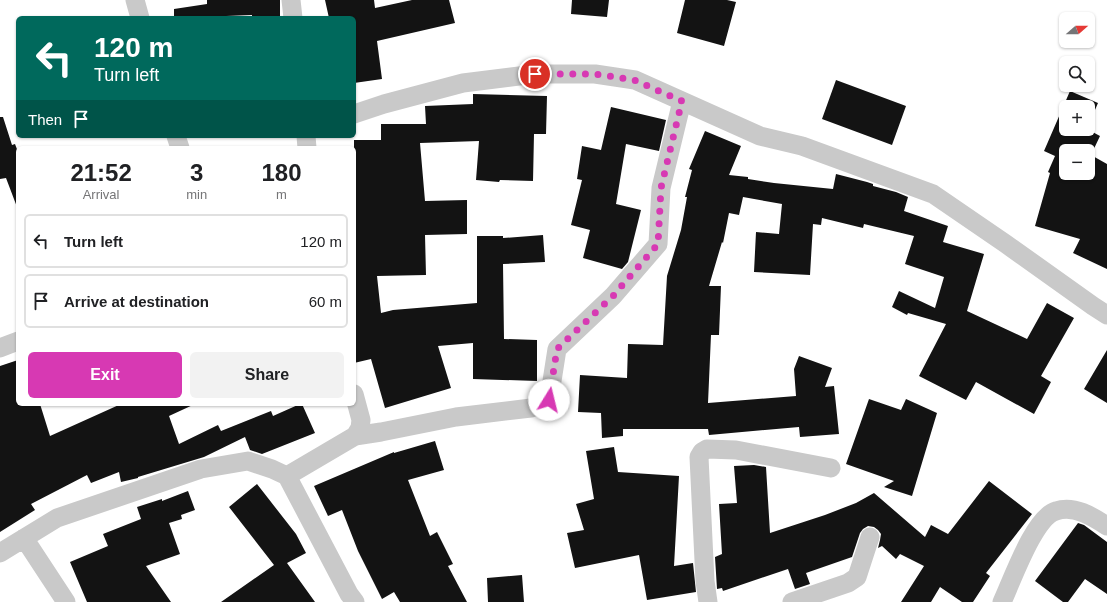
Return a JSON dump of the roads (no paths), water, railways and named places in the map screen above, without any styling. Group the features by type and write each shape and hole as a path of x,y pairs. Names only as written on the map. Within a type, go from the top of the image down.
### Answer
{"street":[{"path":"135,0 139,16"},
{"path":"291,0 293,16"},
{"path":"356,113 384,104 463,83 535,74 595,74 634,80 760,136 802,146 933,194 1107,315"},
{"path":"286,476 354,436 456,417 531,408 549,400 557,349 613,296 658,244 661,188 682,101"},
{"path":"0,348 16,342"},
{"path":"354,436 360,428 361,420 356,401"},
{"path":"708,602 704,581 699,458 702,452 707,449 736,450 831,468"},
{"path":"0,553 57,518 201,469 248,461 272,469 286,476 348,594 356,602"},
{"path":"1002,602 1031,537 1046,516 1055,511 1066,509 1081,511 1096,518 1107,526"},
{"path":"792,602 848,583 857,576 870,537"},
{"path":"24,538 66,602"}]}
